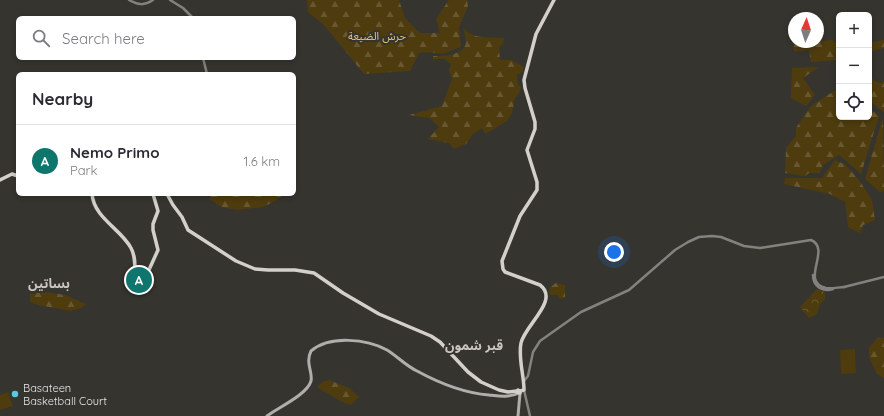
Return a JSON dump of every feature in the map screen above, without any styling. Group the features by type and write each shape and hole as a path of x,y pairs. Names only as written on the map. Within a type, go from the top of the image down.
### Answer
{"main road":[{"path":"518,416 520,392 524,381 521,341 527,329 546,302 547,296 544,289 540,285 508,274 503,269 502,261 520,216 537,190 537,182 527,150 535,129 535,122 524,80 537,31 554,0"},
{"path":"0,180 12,174 16,175"},
{"path":"92,196 94,202 104,218 123,236 131,248 135,262 135,282 137,285 141,286 144,284 158,250 153,230 158,211 154,196"},
{"path":"168,196 182,217 188,230 236,261 254,269 295,270 314,273 343,293 379,314 431,336 440,342 468,372 490,386 505,392 520,392"},
{"path":"267,416 290,402 309,384 311,377 309,358 311,351 322,344 343,341 363,341 382,348 416,371 461,390 483,395 502,396 520,392"}],"street":[{"path":"129,0 143,5 153,0"},
{"path":"170,0 183,8 191,16"},
{"path":"203,60 206,72"},
{"path":"524,381 528,376 533,352 540,342 581,312 629,290 675,250 693,240 706,236 715,236 744,246 760,248 811,240 815,242 818,248 815,264 816,281 821,286 829,288 884,277"},
{"path":"520,392 530,416"}],"green space":[{"name":"حرش الضيعة","path":"307,0 399,0 405,18 420,33 440,33 436,19 449,0 467,0 468,6 459,27 461,47 442,54 430,52 419,53 410,71 364,74 324,25 308,12"},
{"path":"463,27 471,34 476,36 487,38 504,38 503,43 499,48 500,60 511,60 524,67 523,71 517,75 518,85 521,87 515,98 512,113 507,121 485,134 482,128 472,135 466,144 454,149 449,143 428,139 439,127 430,118 409,115 442,106 452,79 449,70 451,64 444,59 433,59 433,56 442,56 461,51 466,43"},
{"path":"832,40 836,43 836,60 811,62 809,50 794,52 794,48 824,48 824,41"},
{"path":"884,40 884,48 872,51 872,42"},
{"path":"819,67 803,78 815,95 806,106 791,98 792,68"},
{"path":"872,79 879,83 884,82 884,112 872,103"},
{"path":"834,91 836,91 836,120 872,120 872,110 879,116 861,174 839,155 823,165 820,173 809,173 805,176 785,173 786,148 796,136 796,128 811,106"},
{"path":"883,117 884,191 880,192 865,179"},
{"path":"835,160 846,165 859,180 872,200 875,220 863,225 860,233 848,227 845,202 830,194 784,184 785,178 822,178"},
{"path":"211,196 281,196 263,207 237,210 222,207 209,199"},
{"path":"556,283 565,285 565,298 560,299 558,295 551,295 549,293 550,287"},
{"path":"817,289 825,292 825,299 820,304 817,314 809,318 800,307"},
{"path":"46,292 65,295 86,304 81,308 71,311 38,305 30,302 30,294"},
{"path":"878,337 884,338 884,378 877,374 869,357 869,348"},
{"path":"855,349 856,373 841,374 840,350"},
{"path":"329,380 349,388 359,397 351,405 342,402 317,387 322,382"},
{"path":"8,392 13,406 0,410 0,395"}],"place":[{"name":"Nemo Primo","path":"139,280"},
{"name":"Basateen Basketball Court","path":"15,394"}],"district":[{"name":"بساتين","path":"49,283"},
{"name":"قبر شمون","path":"474,345"}]}
